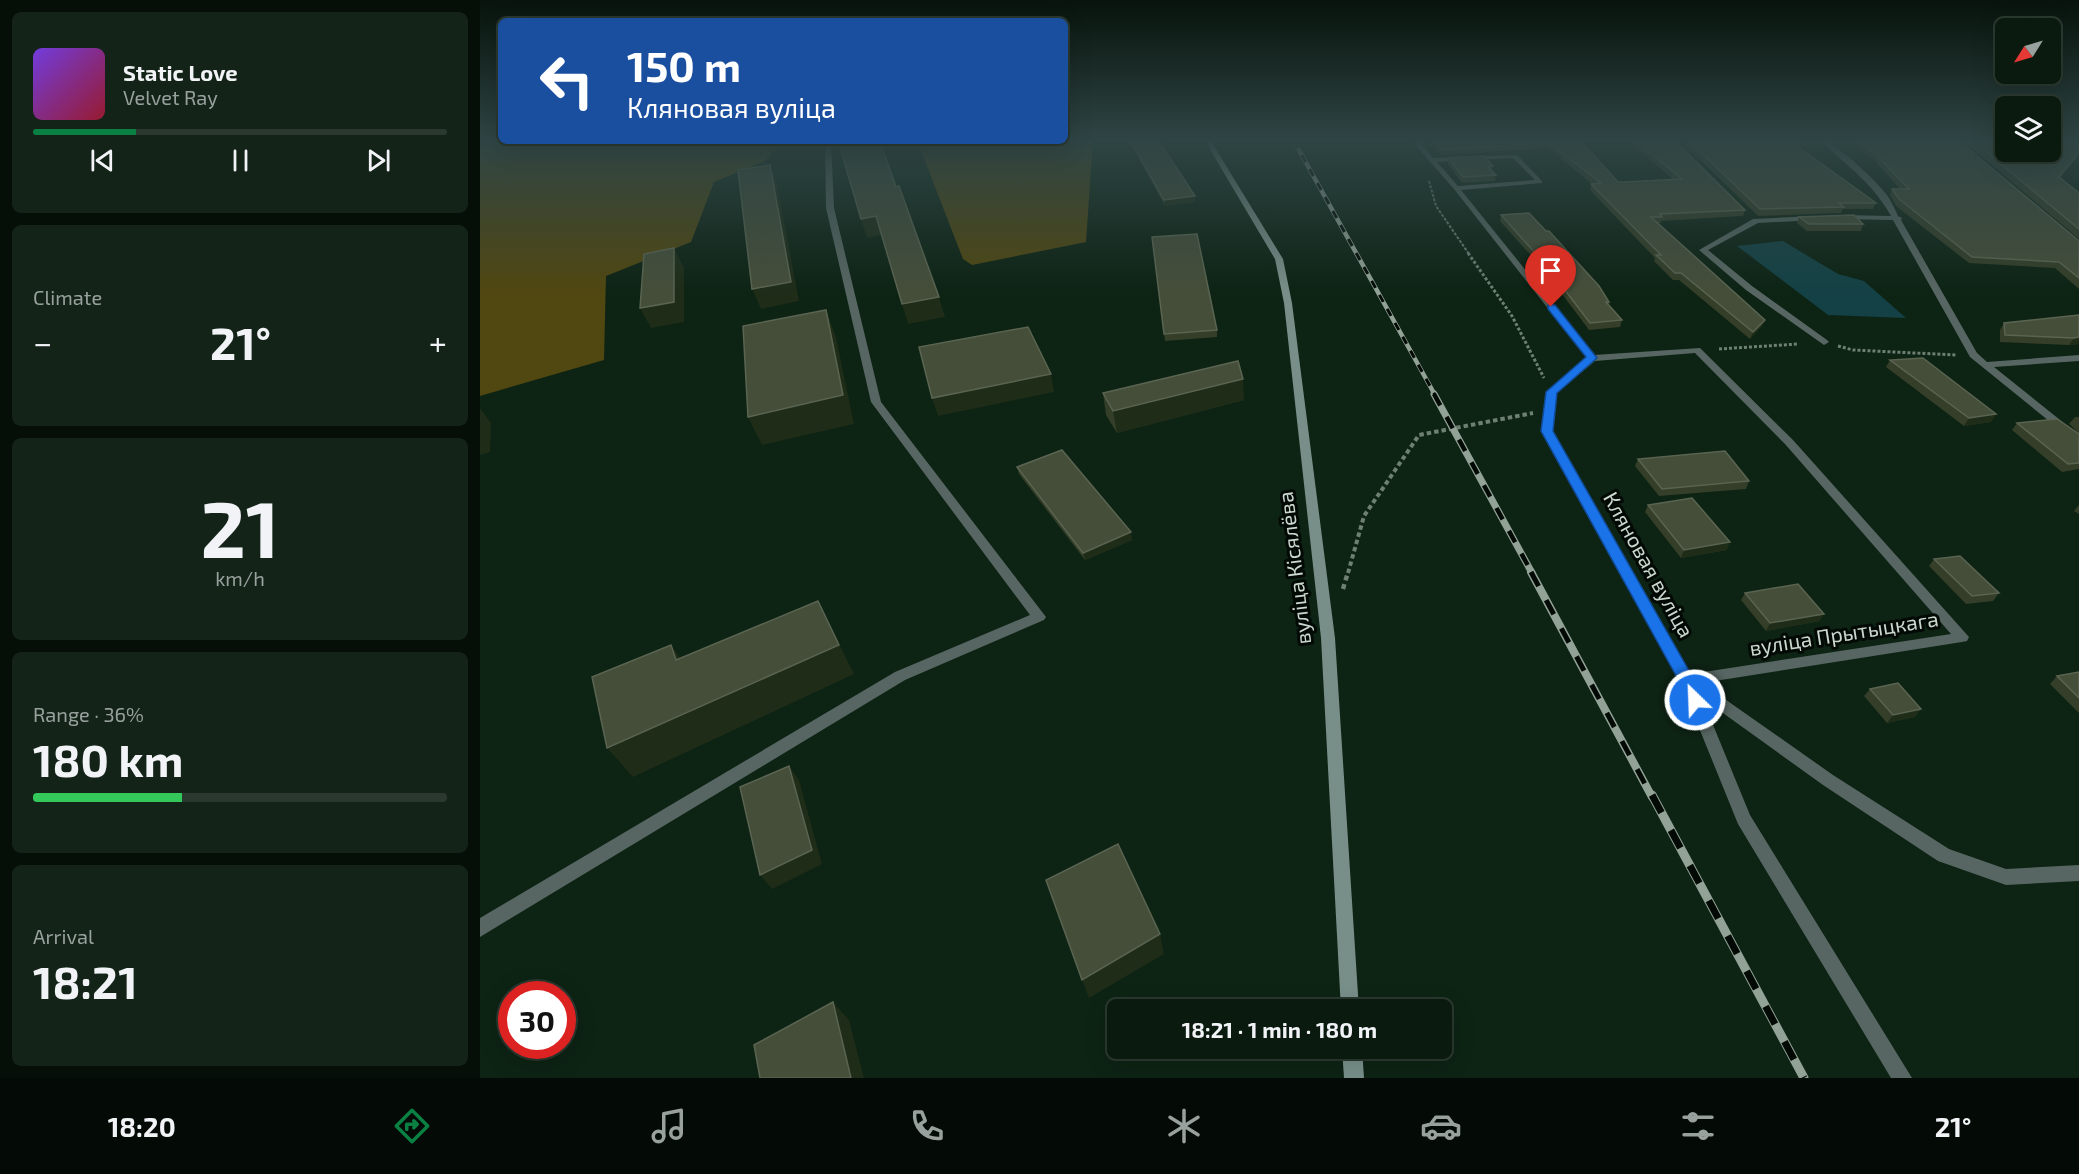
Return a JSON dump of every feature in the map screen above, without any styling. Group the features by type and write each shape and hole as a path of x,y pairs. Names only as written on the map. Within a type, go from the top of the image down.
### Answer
{"street":[{"path":"480,928 900,676 1038,617 876,402 830,208 830,191"},
{"name":"вуліца Кісялёва","path":"1238,191 1279,259 1288,303 1328,638 1349,999"},
{"path":"1459,191 1592,358 1552,392"},
{"path":"1879,191 1898,218 1973,356 2079,440"},
{"path":"1748,213 1756,221"},
{"path":"1828,217 1898,218"},
{"path":"1818,218 1756,221 1703,250 1749,288 1824,342"},
{"name":"вуліца Прытыцкага","path":"1592,358 1697,350 1789,442 1962,638 1687,680"},
{"path":"1984,365 2079,358"},
{"name":"Кляновая вуліца","path":"1552,392 1547,431 1687,680 1744,819 1902,1078"},
{"path":"1687,680 1828,780 1944,855 2006,877 2079,873"},
{"path":"1353,1059 1354,1078"}],"path":[{"path":"1432,191 1436,206 1512,316 1552,392"},
{"path":"1341,594 1364,516 1419,435 1548,410"}],"shaded area":[{"path":"480,191 710,191 691,242 606,276 604,360 480,396"},
{"path":"937,191 1090,191 1086,242 972,265 963,259"}],"water":[{"path":"1783,241 1838,274 1864,281 1906,318 1828,315 1737,246"}],"building":[{"path":"741,191 775,191 791,282 752,289"},
{"path":"853,191 901,191 939,297 902,304 876,216 861,219"},
{"path":"1159,191 1192,191 1195,196 1164,200"},
{"path":"1598,191 1726,191 1745,210 1660,214 1662,217 1651,217 1765,320 1753,332 1681,273 1675,273 1656,255 1661,255"},
{"path":"1742,191 1860,191 1876,203 1839,203 1844,207 1760,209"},
{"path":"1894,191 2019,191 2079,241 2079,278 2059,262 1972,257 1899,199"},
{"path":"2034,191 2077,191 2079,193 2079,229"},
{"path":"1529,213 1546,231 1549,231 1599,286 1609,302 1606,302 1622,320 1590,323 1545,264 1501,215"},
{"path":"1854,215 1863,224 1809,224 1799,217"},
{"path":"1197,234 1217,330 1164,334 1152,237"},
{"path":"674,248 674,302 640,308 644,254"},
{"path":"826,310 843,395 748,417 743,326"},
{"path":"2079,315 2079,337 2005,335 2004,323"},
{"path":"1028,327 1051,374 932,398 919,347"},
{"path":"1923,358 1996,414 1969,418 1890,360"},
{"path":"1238,361 1243,379 1113,411 1103,393"},
{"path":"2057,419 2079,434 2079,463 2068,464 2017,423"},
{"path":"1062,450 1131,532 1083,553 1017,467"},
{"path":"1725,451 1749,481 1662,489 1638,459"},
{"path":"1692,498 1730,542 1684,550 1648,505"},
{"path":"1960,556 1999,593 1972,596 1934,559"},
{"path":"1798,584 1824,614 1770,623 1745,593"},
{"path":"818,601 839,645 607,748 592,677 671,645 676,660"},
{"path":"2079,672 2079,698 2057,676"},
{"path":"1898,683 1921,709 1893,715 1870,689"},
{"path":"789,766 812,850 760,875 740,787"},
{"path":"1118,844 1160,934 1082,980 1046,880"},
{"path":"833,1002 851,1078 760,1078 754,1045"}],"railway":[{"path":"1322,191 1435,395"},
{"path":"1434,394 1532,573"},
{"path":"1531,572 1652,797"},
{"path":"1652,795 1804,1078"}],"route":[{"path":"1551,307 1592,358 1552,392 1547,431 1687,680 1695,700"}]}
